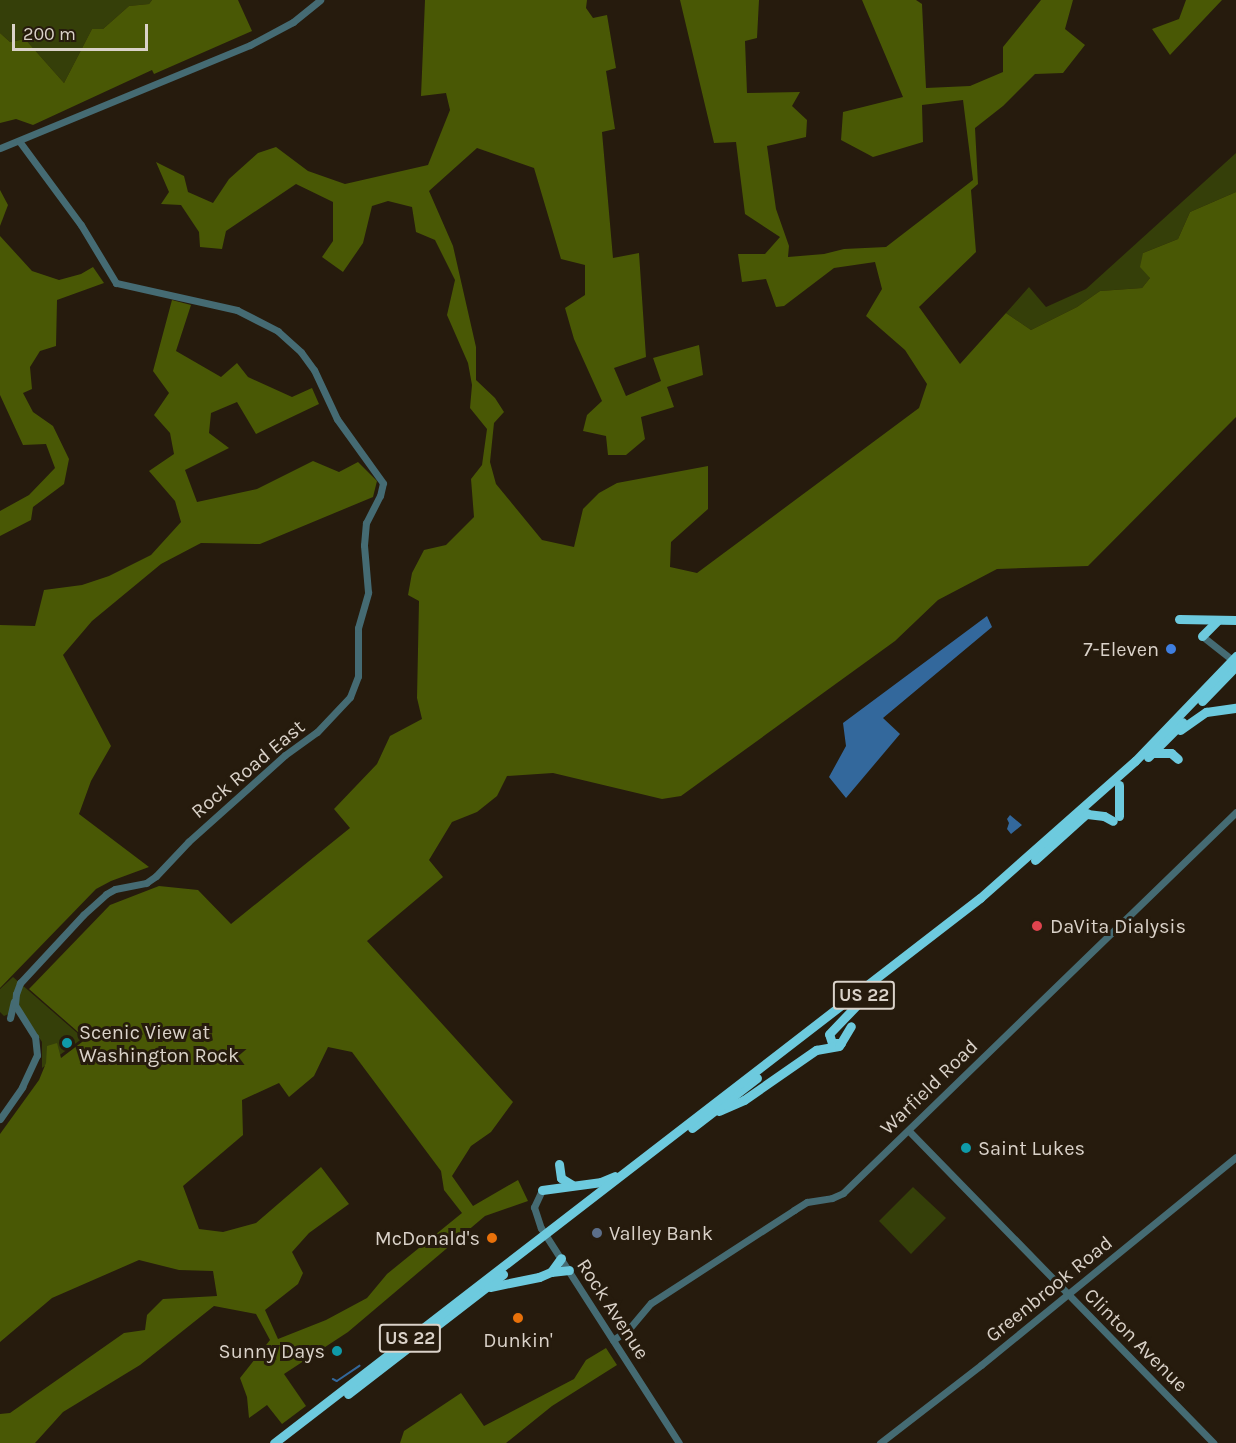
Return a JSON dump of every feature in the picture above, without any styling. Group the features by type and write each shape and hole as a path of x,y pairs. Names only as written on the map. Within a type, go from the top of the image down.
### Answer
{"highway":[{"path":"1179,619 1236,620"},
{"path":"1202,636 1217,621"},
{"name":"US 22","path":"274,1443 713,1113 1031,863 1168,738 1235,661"},
{"name":"US 22","path":"284,1443 483,1290 630,1169 1022,863 1135,761 1235,661"},
{"path":"1168,738 1206,712 1236,708"},
{"path":"1152,753 1171,753 1178,759"},
{"path":"1087,814 1116,818 1119,785"},
{"path":"841,1043 832,1043 830,1034 874,987"},
{"path":"713,1113 744,1100 816,1050 834,1048 841,1043 851,1026"},
{"path":"559,1164 561,1178 574,1186"},
{"path":"542,1190 601,1182 630,1169"},
{"path":"551,1272 561,1258"},
{"path":"483,1290 505,1282 568,1270"}],"street":[{"path":"0,148 250,45 293,22 320,0"},
{"name":"Rock Road East","path":"19,141 81,225 116,282 237,310 269,325 301,352 314,370 337,419 383,483 380,496 366,523 364,545 368,592 358,628 358,676 350,697 317,732 285,755 196,834 156,876 146,883 116,889 96,903 20,984 15,996 11,1019 25,1022"},
{"path":"1202,636 1235,661"},
{"name":"Warfield Road","path":"613,1340 627,1330 651,1304 794,1210 807,1202 832,1198 843,1193 1236,812"},
{"path":"0,1119 22,1087 37,1055 35,1037 17,1011 15,996"},
{"name":"Clinton Avenue","path":"909,1131 1214,1443"},
{"name":"Greenbrook Road","path":"880,1443 1236,1157"},
{"name":"Rock Avenue","path":"542,1190 535,1203 535,1213 547,1236 680,1443"}],"green space":[{"path":"0,0 152,0 149,4 129,6 103,29 92,29 64,83 25,39 10,42 0,33"},
{"path":"152,0 238,0 252,31 154,74 152,70 33,125 16,119 0,123 0,33 10,42 25,39 64,83 92,29 103,29 129,6 149,4"},
{"path":"425,0 587,0 586,8 593,18 607,15 616,68 606,71 615,129 602,132 613,258 639,253 646,357 614,368 626,396 661,381 653,358 699,345 703,375 667,387 674,407 641,417 645,439 626,455 608,455 606,436 583,431 587,415 602,401 574,339 565,308 585,295 585,265 561,259 534,168 477,148 429,191 453,246 476,347 476,380 495,398 504,412 494,423 490,462 496,484 542,540 574,547 583,509 599,493 617,483 708,466 708,509 671,542 670,567 697,573 919,408 927,384 905,350 866,316 882,289 875,262 834,268 784,306 776,307 766,279 742,282 738,254 765,254 780,237 745,214 736,142 714,143 680,0 759,0 757,38 745,41 747,93 800,92 792,106 807,120 806,137 767,146 776,209 789,246 788,257 824,254 844,249 886,247 973,180 963,100 922,105 923,142 873,157 841,140 843,112 903,97 862,0 916,0 922,4 926,88 970,86 1003,72 1003,47 1041,0 1073,0 1065,29 1085,45 1063,73 1035,74 1003,106 975,128 978,184 971,190 976,252 919,307 960,364 1006,313 1031,330 1077,307 1100,291 1142,288 1150,278 1140,267 1143,253 1178,239 1190,212 1236,192 1236,417 1088,566 997,569 938,600 895,641 681,796 662,799 553,773 507,776 497,796 477,812 452,822 429,860 443,877 367,941 513,1102 491,1132 471,1146 452,1176 473,1206 518,1180 528,1201 485,1216 348,1332 284,1374 306,1406 282,1424 267,1405 249,1418 247,1397 240,1378 270,1340 256,1314 214,1306 140,1365 63,1412 35,1443 0,1443 0,1414 10,1413 124,1333 145,1330 147,1315 163,1299 217,1296 213,1271 179,1270 139,1260 52,1298 0,1342 0,1134 39,1080 46,1063 47,1046 57,1043 61,1058 86,1039 29,989 110,905 159,886 198,890 231,924 350,828 334,809 377,764 390,736 422,719 417,698 419,601 408,595 412,573 424,550 446,545 474,517 471,479 482,465 487,429 470,408 472,385 468,363 447,315 455,280 435,240 416,232 412,207 388,201 372,206 363,243 343,272 322,257 333,241 333,202 296,184 226,231 222,249 200,247 199,232 181,205 161,204 169,192 156,162 184,176 188,192 213,203 229,179 258,153 276,147 308,171 345,184 428,165 450,110 446,93 421,96","holes":["328,1047 352,1052 441,1171 444,1190 462,1213 387,1274 367,1298 326,1320 278,1339 265,1310 298,1284 303,1273 292,1252 309,1233 349,1204 321,1167 256,1223 223,1232 199,1229 183,1186 243,1135 242,1100 279,1083 289,1097 314,1076"]},
{"path":"1186,0 1222,0 1170,55 1152,29 1179,19"},
{"path":"1236,153 1236,192 1190,212 1178,239 1143,253 1150,278 1142,288 1100,291 1077,307 1031,330 1006,313 1029,287 1046,307 1086,289"},
{"path":"0,190 8,205 0,226"},
{"path":"0,236 32,271 59,280 81,274 93,267 104,283 57,300 56,346 40,351 30,367 32,389 23,393 33,412 53,426 69,459 64,484 33,507 31,520 0,536 0,511 29,495 55,468 46,444 23,445 0,395"},
{"path":"172,300 191,305 176,351 221,377 237,363 248,377 292,397 312,388 319,404 256,434 237,402 211,413 209,433 229,448 185,470 197,502 257,489 313,461 339,472 358,462 377,481 373,497 260,544 201,543 161,564 92,621 63,655 111,746 91,781 79,814 149,867 96,889 0,988 0,625 35,626 44,590 82,585 109,576 151,555 181,522 175,501 149,471 174,454 170,433 154,415 169,393 153,371"},
{"path":"13,977 83,1038 42,1068 42,1042 21,1009 4,1016 0,1012 0,989"},
{"path":"913,1187 946,1218 911,1254 879,1221"},
{"path":"606,1348 617,1365 552,1406 506,1443 400,1443 404,1431 461,1393 484,1426 574,1379 586,1360"}],"water":[{"path":"987,616 992,627 883,718 900,734 846,798 829,777 846,746 843,723"},
{"path":"1010,815 1022,825 1011,834 1007,829 1009,823 1007,819"}],"waterway":[{"path":"333,1379 337,1381 359,1366"}],"place":[{"name":"7-Eleven","path":"1171,649"},
{"name":"DaVita Dialysis","path":"1037,926"},
{"name":"Scenic View at Washington Rock","path":"67,1043"},
{"name":"Saint Lukes","path":"966,1148"},
{"name":"Valley Bank","path":"597,1233"},
{"name":"McDonald's","path":"492,1238"},
{"name":"Dunkin'","path":"518,1318"},
{"name":"Sunny Days","path":"337,1351"}]}
